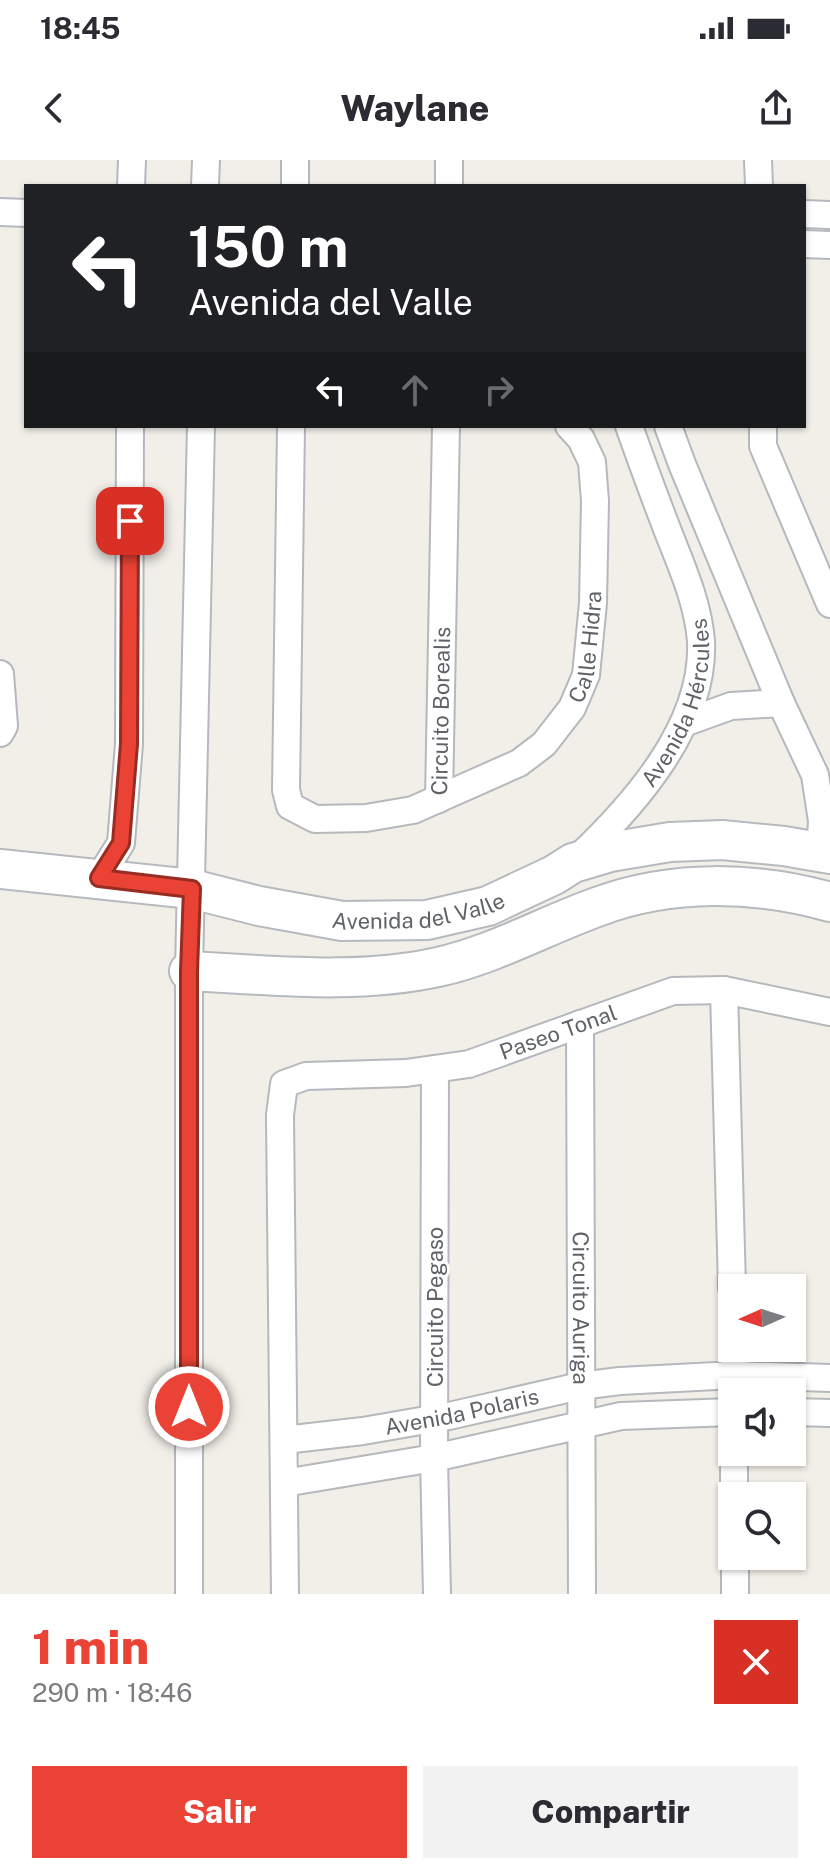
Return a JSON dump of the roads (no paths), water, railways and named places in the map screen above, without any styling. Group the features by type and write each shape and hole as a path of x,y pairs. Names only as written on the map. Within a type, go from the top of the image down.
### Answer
{"street":[{"path":"131,184 132,160"},
{"path":"205,184 206,160"},
{"path":"295,160 295,184"},
{"path":"449,160 449,184"},
{"path":"758,160 759,184"},
{"path":"0,212 24,213"},
{"path":"806,214 830,215"},
{"path":"806,244 830,245"},
{"path":"99,878 121,843 129,744 130,428"},
{"path":"189,1594 189,971 201,428"},
{"name":"Circuito Borealis","path":"291,428 286,790 290,806 315,819 366,818 413,810 439,799 446,428"},
{"name":"Calle Hidra","path":"439,799 519,763 544,744 572,708 586,675 593,603 595,501 592,462 581,439 571,428"},
{"name":"Avenida Hércules","path":"573,863 620,818 656,770 684,723 698,678 701,640 691,591 630,428"},
{"path":"189,971 348,979 439,967 534,935 597,906 636,895 709,886 765,889 819,899 825,853 815,775 781,703 669,428"},
{"path":"763,428 763,446 830,604"},
{"path":"0,674 4,726 0,733"},
{"path":"684,723 731,706 781,703"},
{"name":"Avenida del Valle","path":"0,869 192,889 259,906 342,921 427,920 488,906 573,863 610,852 670,842 722,840 825,853"},
{"path":"724,990 732,1274"},
{"name":"Paseo Tonal","path":"284,1440 280,1115 284,1084 306,1076 406,1073 469,1064 673,991 724,990 830,1012"},
{"name":"Circuito Auriga","path":"580,1024 582,1594"},
{"name":"Circuito Pegaso","path":"435,1069 434,1458 437,1594"},
{"name":"Avenida Polaris","path":"806,1380 830,1378"},
{"name":"Avenida Polaris","path":"284,1440 435,1418 580,1386 620,1381 718,1384"},
{"path":"806,1412 830,1413"},
{"name":"Avenida Polaris","path":"284,1483 434,1458 621,1416 718,1413"},
{"path":"284,1440 285,1594"},
{"path":"735,1570 735,1594"}]}
